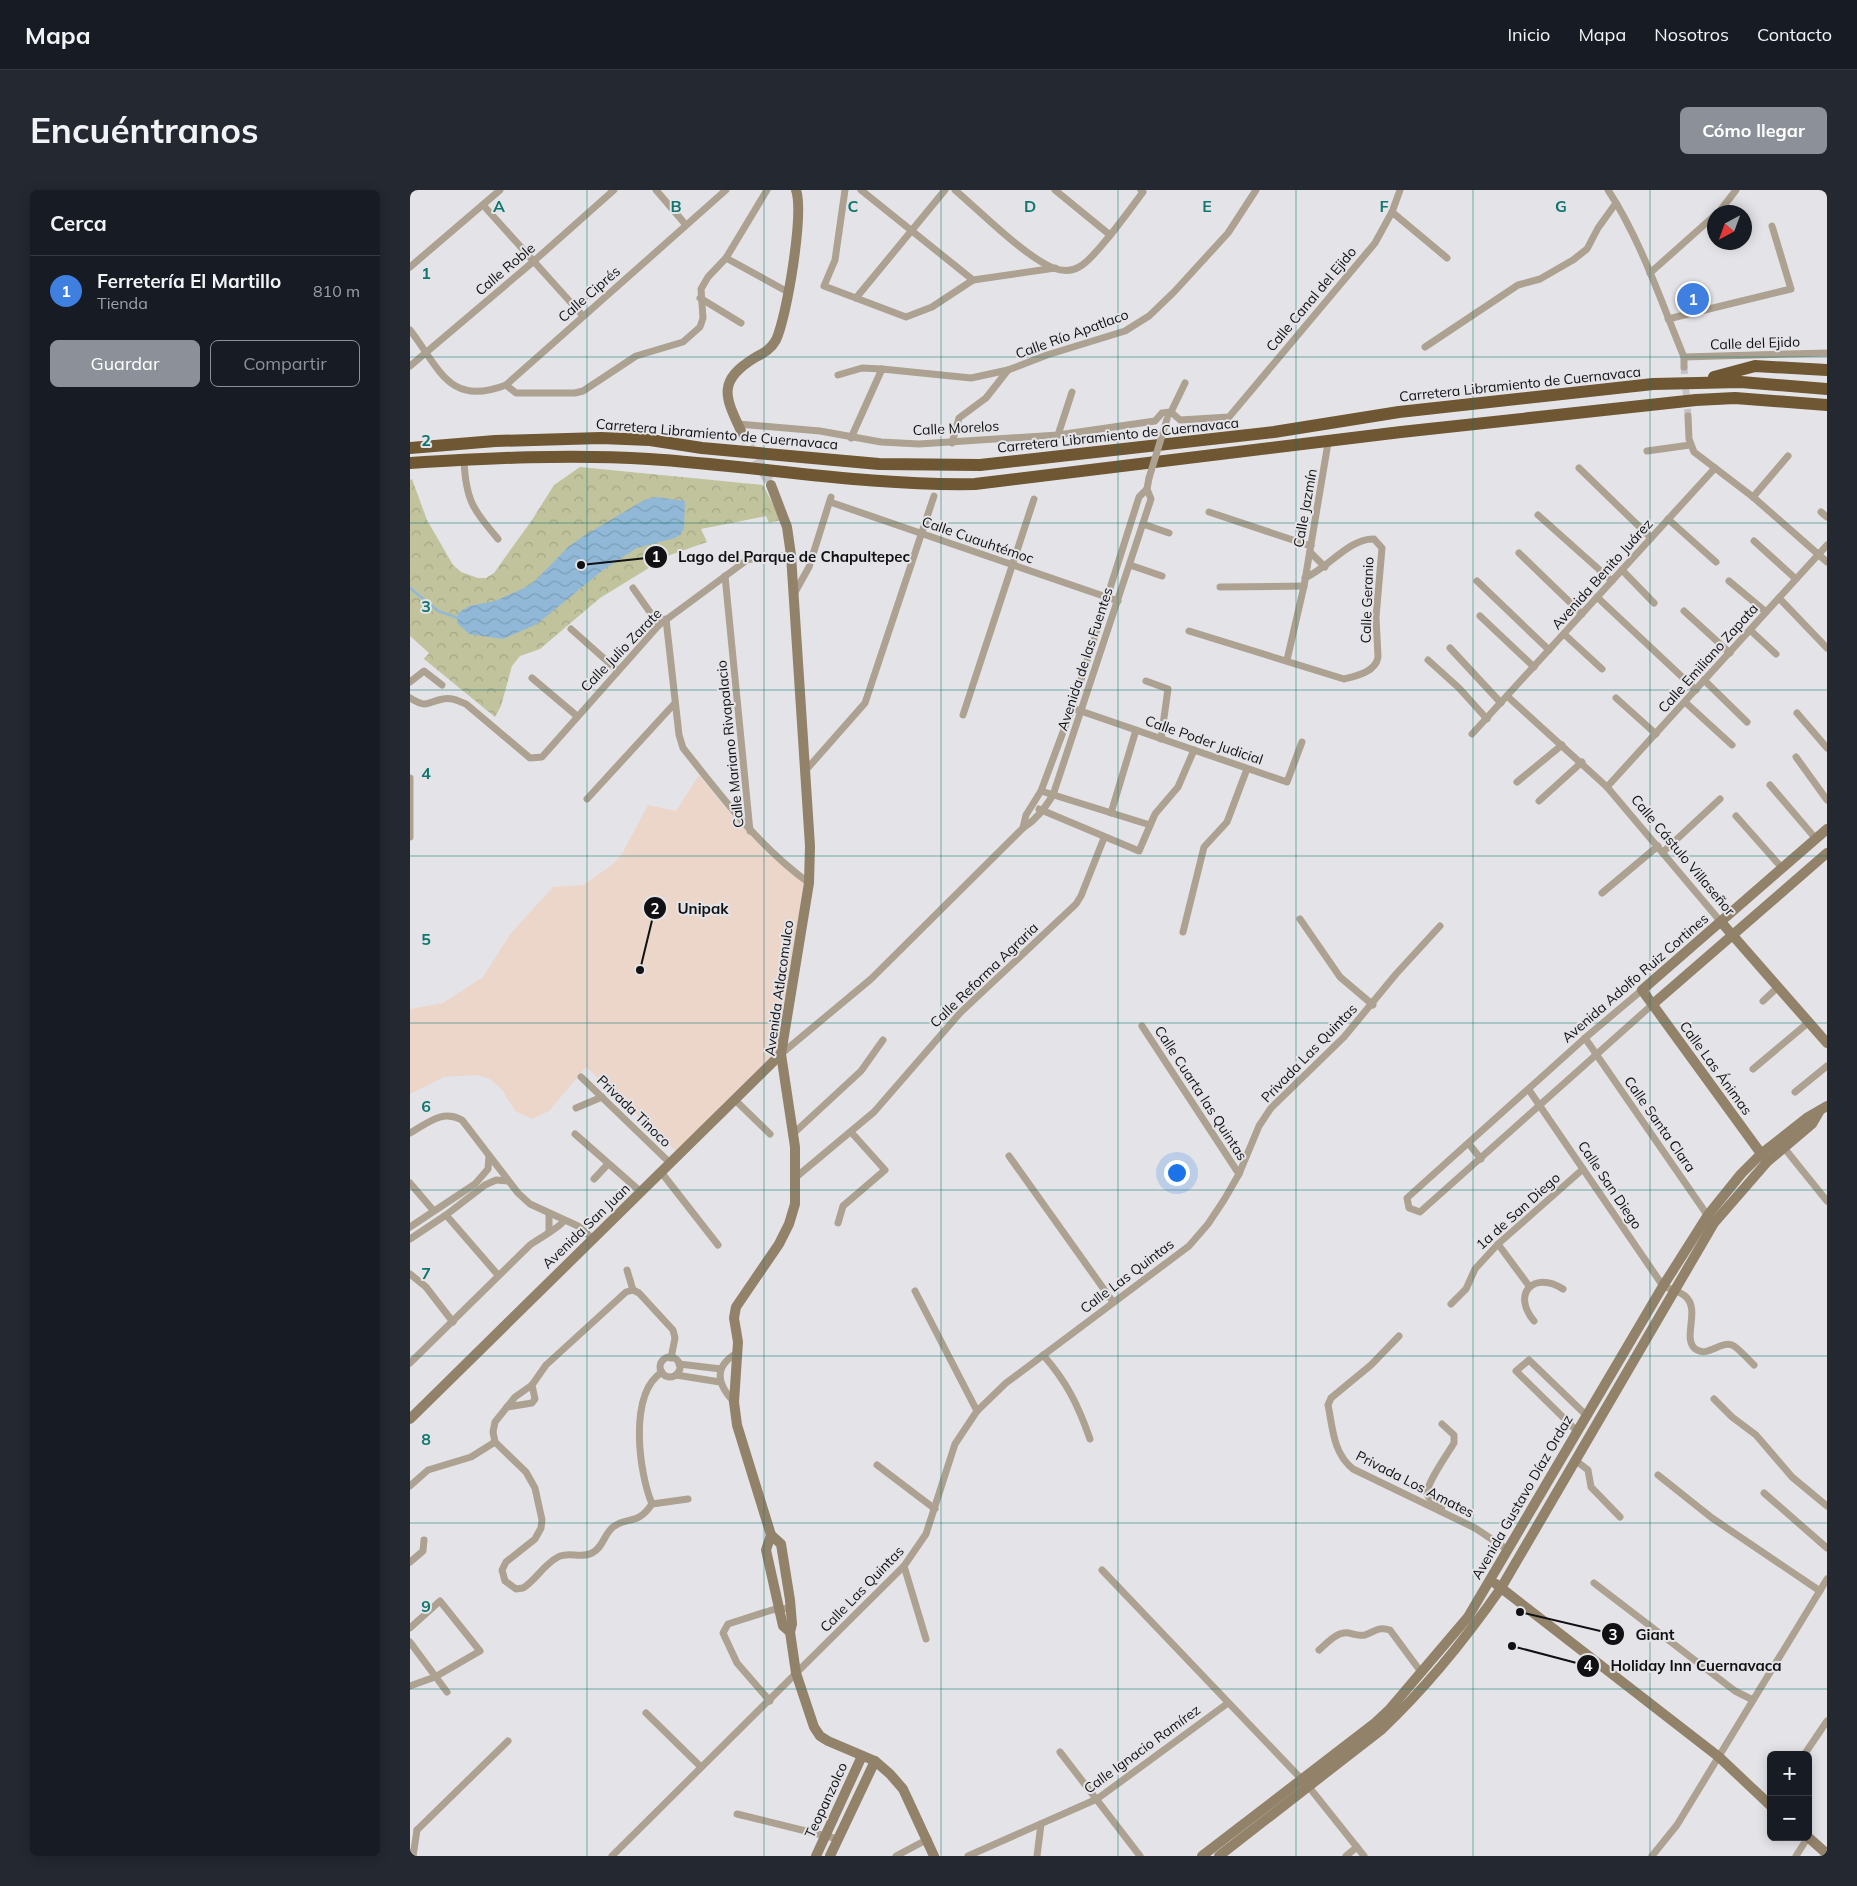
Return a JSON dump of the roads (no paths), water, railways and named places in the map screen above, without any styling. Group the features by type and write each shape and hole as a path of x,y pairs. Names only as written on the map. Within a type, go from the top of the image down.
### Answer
{"highway":[{"path":"1695,382 1756,366 1827,370"},
{"name":"Carretera Libramiento de Cuernavaca","path":"410,448 513,440 601,438 650,440 702,448 879,464 980,465 1274,432 1399,412 1653,384 1695,382 1766,383 1827,389"},
{"path":"410,463 599,457 650,459 906,483 966,484 1401,432 1696,400 1735,398 1827,405"}],"street":[{"path":"410,267 500,190"},
{"name":"Calle Roble","path":"410,366 614,190"},
{"path":"656,190 686,225"},
{"name":"Calle Ciprés","path":"427,352 449,382 458,390 481,391 506,385 726,190"},
{"path":"506,385 516,393 575,393 583,391 636,356 683,342 700,328 703,318 700,298 701,289 708,277 726,258 767,190"},
{"path":"740,428 729,406 727,389 731,378 738,368 769,350 776,340 788,292 799,218 796,190"},
{"path":"845,190 835,260 824,286 906,317 932,308 973,280 1055,268"},
{"path":"861,190 973,280"},
{"path":"856,298 945,190"},
{"path":"955,190 1035,258 1055,268 1068,271 1081,267 1110,235 1142,191"},
{"path":"1055,190 1110,235"},
{"name":"Calle Río Apatlaco","path":"838,375 862,368 971,378 1008,370 1047,355 1125,331 1149,316 1228,233 1256,190"},
{"name":"Calle Canal del Ejido","path":"1169,415 1180,420 1229,416 1375,243 1392,212 1400,190"},
{"path":"1608,190 1650,274 1684,357 1684,367"},
{"path":"1724,205 1736,190"},
{"path":"1424,347 1518,285 1540,279 1573,260 1587,249 1598,228 1616,203"},
{"path":"483,205 583,316"},
{"path":"1392,212 1447,258"},
{"path":"1650,274 1707,222"},
{"path":"1668,319 1791,289 1772,226"},
{"path":"726,258 788,292"},
{"path":"700,298 742,323"},
{"path":"410,330 427,352"},
{"name":"Calle del Ejido","path":"1684,357 1827,353"},
{"path":"851,438 882,369"},
{"path":"952,442 957,422 986,398 1008,370"},
{"name":"Avenida de las Fuentes","path":"1023,828 1026,814 1041,791 1072,708 1139,497 1147,488 1169,415 1185,383"},
{"path":"1058,435 1072,392"},
{"name":"Calle Morelos","path":"740,428 820,431 851,438 919,444 1058,435 1155,421 1162,413 1169,415"},
{"path":"1688,416 1690,445 1694,452 1752,497 1827,562"},
{"name":"Calle Jazmín","path":"1287,660 1304,586 1328,442"},
{"path":"1646,451 1690,445"},
{"path":"1752,497 1788,456"},
{"path":"464,460 465,484 469,500 498,539"},
{"path":"1579,468 1652,538"},
{"name":"Avenida Benito Juárez","path":"1472,734 1715,468"},
{"name":"Avenida Atlacomulco","path":"771,485 787,527 791,555 806,770 810,846 809,882 781,1054 794,1133 795,1204 789,1224 736,1307 734,1318 737,1353 734,1402 737,1425 771,1535 780,1544 792,1624 790,1632 796,1673 814,1727 820,1736 875,1761 890,1774 902,1789 928,1839 934,1856"},
{"name":"Avenida de las Fuentes","path":"781,1054 871,979 1023,828 1034,821 1043,811 1053,795 1130,565 1151,499 1147,488"},
{"path":"806,770 865,703 934,496"},
{"name":"Calle Cuauhtémoc","path":"794,594 809,567 831,499 921,533 1118,601"},
{"path":"963,715 1034,499"},
{"path":"1209,512 1310,549 1325,567"},
{"path":"1538,515 1612,581"},
{"path":"1668,520 1716,562"},
{"path":"1143,524 1169,533"},
{"name":"Calle Geranio","path":"1287,660 1344,679 1357,676 1377,663 1376,617 1382,548 1374,539 1360,540 1325,567 1305,578"},
{"path":"1754,541 1796,579"},
{"name":"Calle Emiliano Zapata","path":"1607,787 1696,690 1706,683 1730,652 1827,545"},
{"path":"1519,552 1582,614"},
{"name":"Calle Julio Zarate","path":"410,698 420,704 428,705 443,699 454,699 466,704 530,758 542,757 617,670 666,619 747,560 791,555"},
{"path":"1130,565 1162,576"},
{"path":"1622,570 1654,602"},
{"name":"Calle Mariano Rivapalacio","path":"725,576 750,832 782,862 809,882"},
{"path":"1477,581 1549,650"},
{"path":"1729,581 1766,612"},
{"path":"1220,587 1304,586"},
{"path":"633,588 659,625"},
{"path":"1597,597 1696,690"},
{"path":"1779,598 1827,648"},
{"path":"1684,611 1730,652"},
{"path":"1480,616 1534,667"},
{"path":"666,619 679,735 684,748 750,832"},
{"path":"571,630 617,670"},
{"path":"1750,630 1776,654"},
{"path":"1189,631 1287,660"},
{"path":"1564,634 1602,669"},
{"path":"1450,648 1501,703"},
{"path":"1428,660 1459,688 1487,719"},
{"path":"410,682 424,671 442,685"},
{"path":"532,678 576,716"},
{"path":"1146,682 1168,689 1161,739"},
{"path":"1706,683 1747,722"},
{"name":"Calle Cástulo Villaseñor","path":"1507,696 1582,762 1607,787 1720,922 1827,1042"},
{"path":"1616,698 1656,734"},
{"path":"1685,702 1732,745"},
{"path":"587,799 675,703"},
{"name":"Calle Poder Judicial","path":"1072,708 1287,782 1302,742"},
{"path":"1797,713 1827,748"},
{"path":"1111,813 1136,730"},
{"path":"1517,782 1562,745"},
{"path":"1034,804 1043,811 1139,851 1164,801 1178,787 1194,750"},
{"path":"1796,757 1827,800"},
{"path":"1539,801 1582,762"},
{"path":"1183,932 1204,847 1227,822 1247,769"},
{"path":"410,778 410,837"},
{"path":"1770,785 1816,839"},
{"path":"1041,791 1150,826"},
{"path":"1602,893 1660,849 1720,799"},
{"path":"1736,816 1782,868"},
{"name":"Avenida Adolfo Ruiz Cortines","path":"1481,1159 1420,1212 1409,1208 1407,1198 1585,1038 1827,829"},
{"name":"Calle Reforma Agraria","path":"795,1178 874,1112 960,1013 1076,904 1104,838"},
{"path":"1469,1144 1481,1159 1596,1054 1827,853"},
{"name":"Privada Las Quintas","path":"1300,919 1340,977 1373,1005"},
{"name":"Privada Las Quintas","path":"1239,1174 1259,1126 1271,1108 1344,1037 1373,1005 1396,974 1440,926"},
{"path":"1763,1001 1778,987"},
{"name":"Calle Las Ánimas","path":"1642,990 1764,1158"},
{"path":"1753,1069 1809,1022"},
{"name":"Calle Cuarta las Quintas","path":"1142,1026 1239,1174"},
{"name":"Calle Santa Clara","path":"1585,1038 1711,1219"},
{"path":"794,1133 861,1071 883,1040"},
{"name":"Avenida San Juan","path":"410,1419 781,1054"},
{"path":"1795,1092 1827,1066"},
{"name":"Privada Tinoco","path":"581,1077 670,1163"},
{"name":"Calle San Diego","path":"1529,1090 1663,1286"},
{"path":"576,1108 602,1097"},
{"path":"734,1099 770,1134"},
{"name":"Avenida Gustavo Díaz Ordaz","path":"1202,1856 1381,1730 1445,1652 1468,1617 1663,1286 1711,1219 1764,1158 1781,1144 1812,1124 1823,1109"},
{"path":"410,1134 444,1114 454,1115 462,1120 508,1181 530,1204 578,1226 592,1238"},
{"path":"838,1223 843,1206 885,1170 851,1132"},
{"path":"575,1134 641,1192"},
{"path":"1781,1144 1827,1201"},
{"path":"410,1227 475,1184 488,1169 489,1156"},
{"path":"1009,1156 1113,1302"},
{"path":"594,1179 608,1164"},
{"name":"1a de San Diego","path":"1451,1304 1466,1289 1475,1269 1498,1244 1583,1169"},
{"path":"661,1172 718,1245"},
{"name":"Calle Las Quintas","path":"612,1856 904,1566 926,1534 955,1444 977,1411 1006,1383 1189,1246 1208,1224 1239,1174"},
{"path":"410,1239 446,1215 485,1185 496,1180 508,1181"},
{"path":"410,1184 433,1210"},
{"path":"549,1214 549,1231"},
{"path":"446,1215 498,1275"},
{"name":"Avenida Gustavo Díaz Ordaz","path":"1219,1856 1389,1710 1421,1672 1476,1624 1501,1588 1674,1290 1711,1219"},
{"path":"410,1363 530,1245 549,1231 558,1228 564,1221"},
{"path":"1498,1244 1530,1286"},
{"path":"627,1270 633,1290"},
{"path":"410,1274 426,1287 453,1322"},
{"path":"1534,1321 1525,1310 1524,1297 1530,1286 1540,1281 1552,1282 1563,1290"},
{"path":"1663,1286 1684,1296 1691,1304 1690,1339 1697,1350 1704,1352 1726,1344 1734,1346 1754,1365"},
{"path":"672,1358 675,1338 673,1330 639,1293 633,1290 626,1292 546,1365 532,1385 516,1397 495,1422 493,1432 495,1442 526,1472 535,1488 541,1507 542,1528 535,1539 506,1562 502,1570 505,1581 516,1589 529,1584 541,1570 558,1556 568,1554 585,1556 593,1553 600,1548 613,1527 621,1522 633,1521 642,1517 652,1504 688,1499"},
{"path":"915,1291 977,1411"},
{"name":"Privada Los Amates","path":"1399,1336 1371,1365 1331,1398 1328,1405 1338,1452 1353,1469 1441,1510 1475,1528 1508,1550"},
{"path":"734,1402 723,1389 720,1382 721,1369 725,1362 737,1353"},
{"path":"1043,1355 1060,1374 1077,1401 1090,1439"},
{"path":"672,1358 679,1364 721,1369"},
{"path":"662,1372 662,1361 672,1358"},
{"path":"1577,1431 1516,1371 1529,1360 1586,1415"},
{"path":"676,1375 679,1364"},
{"path":"662,1372 668,1377 676,1375 720,1382"},
{"path":"652,1504 642,1474 640,1422 647,1389 651,1381 662,1372"},
{"path":"507,1408 532,1403 535,1399 532,1385"},
{"path":"1714,1399 1732,1416 1756,1434 1787,1471 1827,1506"},
{"path":"1441,1510 1442,1506 1429,1498 1427,1494 1429,1485 1454,1443 1454,1435 1442,1424"},
{"path":"410,1486 428,1470 471,1457 495,1442"},
{"path":"1575,1460 1588,1470 1591,1487 1620,1516"},
{"path":"877,1465 935,1509"},
{"path":"1658,1475 1712,1518 1820,1591"},
{"path":"1764,1493 1827,1548"},
{"path":"1537,1500 1548,1506"},
{"name":"Avenida Atlacomulco","path":"771,1535 766,1550 778,1609 783,1626 790,1632"},
{"path":"410,1562 423,1551 424,1540"},
{"path":"904,1566 926,1639"},
{"path":"1102,1570 1305,1783 1364,1856"},
{"path":"1652,1856 1677,1826 1827,1579"},
{"path":"1490,1581 1719,1757 1767,1803"},
{"path":"1594,1583 1735,1691 1753,1700"},
{"path":"410,1628 440,1601 480,1651 435,1677 410,1686"},
{"path":"770,1701 737,1662 723,1633 728,1624 778,1609 790,1608"},
{"path":"1319,1650 1332,1638 1344,1632 1364,1635 1377,1628 1384,1628 1390,1630 1421,1672"},
{"path":"410,1642 447,1692"},
{"name":"Calle Ignacio Ramírez","path":"968,1856 1096,1799 1228,1702"},
{"path":"646,1713 701,1768"},
{"path":"1807,1751 1827,1721"},
{"path":"413,1856 413,1829 508,1740"},
{"path":"1060,1752 1140,1856"},
{"name":"Teopanzolco","path":"816,1856 862,1756"},
{"name":"Teopanzolco","path":"830,1856 875,1761"},
{"path":"737,1814 838,1839"},
{"path":"1037,1856 1041,1824"},
{"path":"896,1856 928,1839"},
{"path":"1796,1856 1805,1841"},
{"path":"1812,1841 1827,1854"},
{"path":"1346,1856 1357,1847"}],"water":[{"path":"656,497 685,501 684,528 681,534 675,538 637,548 603,570 537,624 503,639 469,634 457,623 458,613 469,606 495,601 524,588 536,580 568,547 582,537 644,500"}],"waterway":[{"path":"410,588 438,611 458,618"}],"tunnel":[{"path":"1684,367 1688,416"},
{"path":"742,433 771,485"}],"place":[{"name":"Ferretería El Martillo","path":"1693,299"},
{"name":"Lago del Parque de Chapultepec","path":"581,565"},
{"name":"Unipak","path":"640,970"},
{"name":"Giant","path":"1520,1612"},
{"name":"Holiday Inn Cuernavaca","path":"1512,1646"}]}
